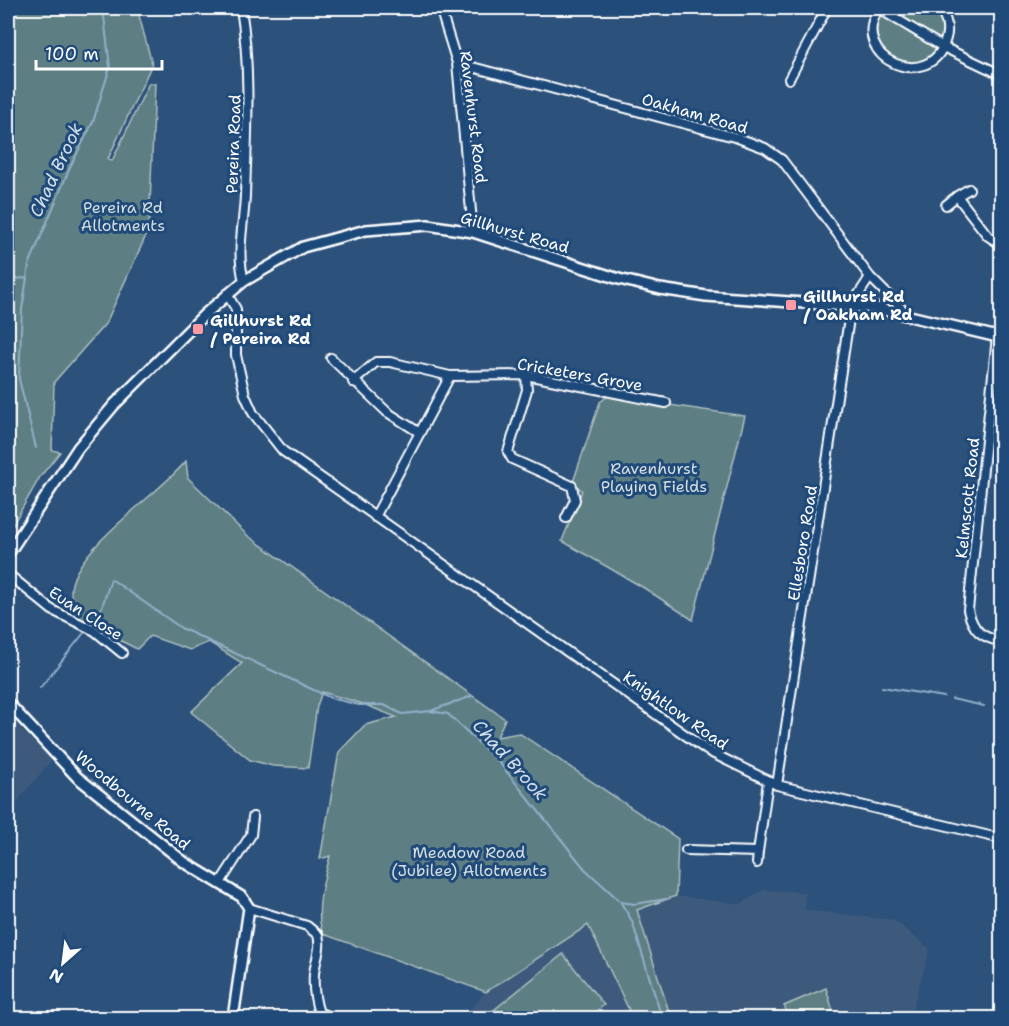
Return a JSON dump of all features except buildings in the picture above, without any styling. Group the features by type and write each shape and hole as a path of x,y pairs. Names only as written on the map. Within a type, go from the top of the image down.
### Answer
{"street":[{"name":"Pereira Road","path":"241,8 248,92 244,201 239,243 240,265 244,281"},
{"name":"Ravenhurst Road","path":"440,8 457,63 473,232"},
{"path":"789,79 827,8"},
{"path":"939,8 946,22 943,47 926,64 908,67 890,63 881,55 872,32 873,20 878,8 943,47 1002,75"},
{"name":"Oakham Road","path":"457,63 738,138 765,148 782,160 870,277 908,315"},
{"path":"946,205 969,189"},
{"path":"957,196 988,236 1002,245"},
{"name":"Gillhurst Road","path":"8,554 78,448 114,405 181,336 227,294 244,281 303,247 366,230 428,225 473,232 619,279 660,289 706,296 851,306 908,315 999,338"},
{"path":"851,306 870,277"},
{"name":"Knightlow Road","path":"227,294 236,309 236,355 240,378 253,413 283,451 375,517 708,751 777,785 1002,839"},
{"name":"Ellesboro Road","path":"777,785 851,306"},
{"name":"Kelmscott Road","path":"999,338 968,610 971,624 979,635 1002,642"},
{"path":"331,358 387,412 420,433"},
{"name":"Cricketers Grove","path":"354,382 376,362 390,362 450,376 526,375 666,403"},
{"path":"526,375 527,390 508,452 512,459 572,486 575,500 566,518"},
{"path":"375,517 450,376"},
{"name":"Euan Close","path":"8,574 52,610 95,631 122,652"},
{"name":"Woodbourne Road","path":"8,704 77,777 176,856 242,897 249,908"},
{"path":"757,863 768,781"},
{"path":"220,883 250,835 253,817"},
{"path":"686,850 758,852"},
{"path":"233,1018 249,908 307,926 318,935 319,950 314,973 316,1016 336,1018"}],"shaded area":[{"path":"8,717 52,760 8,812"},
{"path":"763,890 805,892 805,910 894,920 930,949 910,1018 462,1018 486,992 588,925 676,896 740,904"}],"green space":[{"name":"Pereira Rd Allotments","path":"8,8 137,8 152,64 108,159 112,161 149,83 155,84 149,229 106,323 54,382 52,450 60,452 40,477 8,533"},
{"path":"883,8 937,8 945,24 942,44"},
{"path":"879,13 939,48 927,58 915,63 903,63 892,59 884,52 878,41 876,28"},
{"name":"Ravenhurst Playing Fields","path":"608,396 745,416 693,620 644,588 562,541 582,491 573,482 600,402"},
{"name":"Meadow Road (Jubilee) Allotments","path":"186,461 188,478 247,535 505,719 497,737 519,733 678,839 676,896 637,910 671,1018 622,1018 629,1010 588,925 486,992 323,934 319,915 330,856 320,859 339,752 365,725 396,717 322,692 317,706 308,768 273,766 250,760 191,712 242,663 209,642 190,650 150,636 137,649 78,619 73,602 71,592 75,576 85,559 100,541"},
{"path":"563,954 604,1005 587,1018 484,1018"},
{"path":"826,988 835,1018 790,1018 784,1006"}],"waterway":[{"name":"Chad Brook","path":"36,448 19,379 22,309 29,265 71,165 93,122 110,67 103,8"},
{"path":"13,279 27,278"},
{"name":"Chad Brook","path":"90,625 101,610 111,579 181,628 331,698 359,705 384,705 402,714 431,711 448,714 498,761 585,869 620,901 632,921 662,1018"},
{"path":"40,688 87,629"},
{"path":"882,687 944,697"},
{"path":"433,710 472,696"},
{"path":"952,699 984,706"},
{"path":"621,902 635,904 666,899"}],"place":[{"name":"Gillhurst Rd / Oakham Rd","path":"791,305"},
{"name":"Gillhurst Rd / Pereira Rd","path":"198,329"}]}
